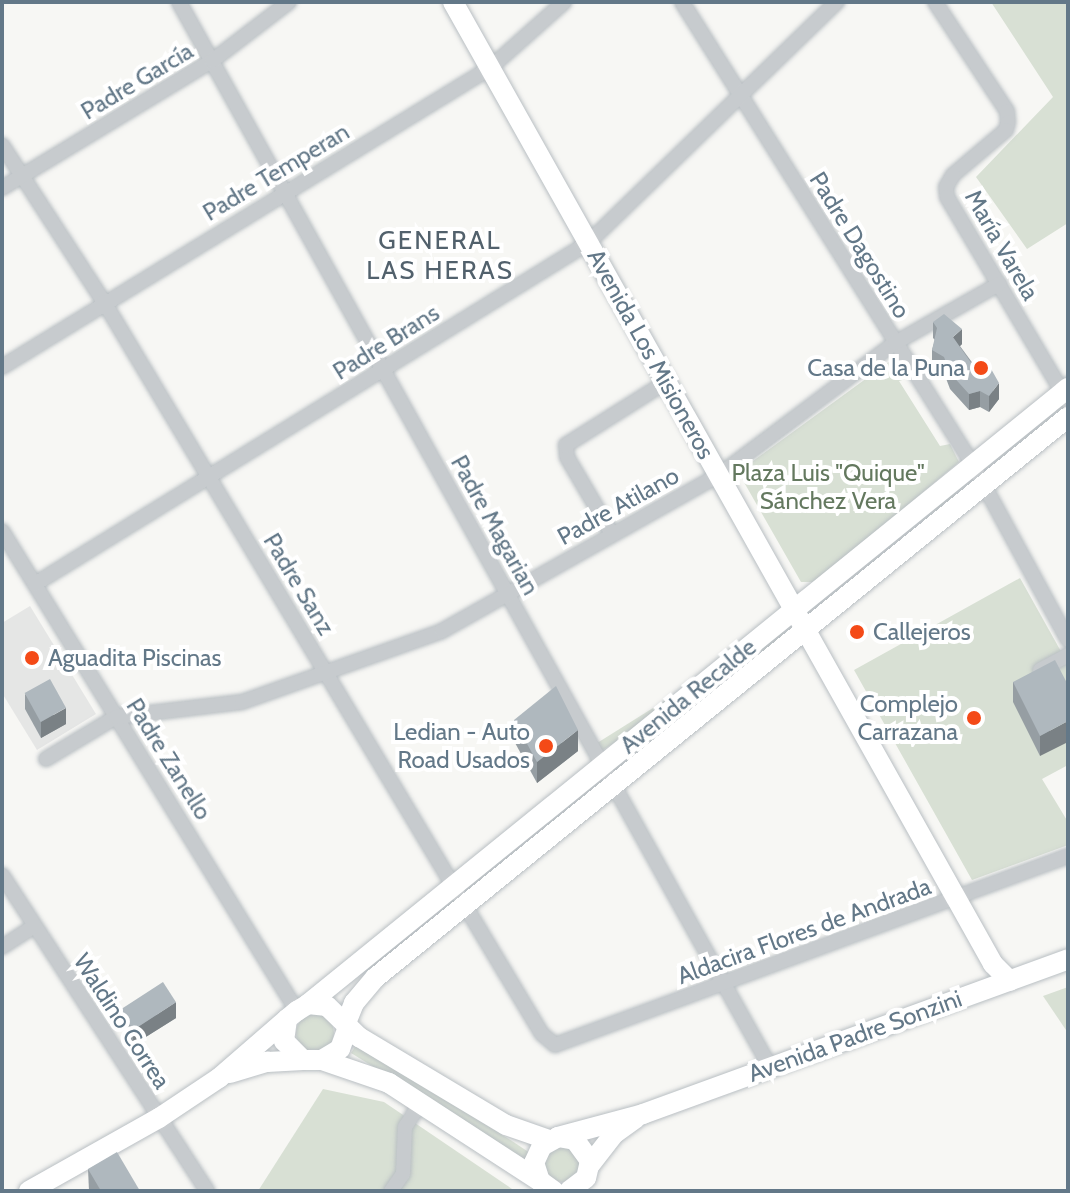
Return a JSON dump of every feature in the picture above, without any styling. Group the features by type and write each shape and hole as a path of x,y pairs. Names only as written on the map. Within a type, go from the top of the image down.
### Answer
{"main road":[{"name":"Avenida Los Misioneros","path":"453,2 495,64 800,605 962,896 993,964 1010,981"},
{"name":"Avenida Los Misioneros","path":"468,2 495,64"},
{"name":"Avenida Los Misioneros","path":"594,239 666,382 724,471"},
{"name":"Avenida Recalde","path":"29,1191 159,1118 219,1078 973,465 1066,394"},
{"name":"Avenida Recalde","path":"347,1025 354,1003 375,978 1068,417"},
{"name":"Avenida Padre Sonzini","path":"554,1139 643,1114 1068,959"},
{"path":"547,1186 421,1102 365,1072 313,1060 284,1041 298,1011 327,1006 347,1025 506,1125 582,1146 599,1191"},
{"path":"313,1060 340,1049 347,1025"},
{"name":"Avenida Recalde","path":"219,1078 267,1062 313,1060"},
{"name":"Avenida Padre Sonzini","path":"569,1191 581,1185 589,1168 614,1134 643,1114"},
{"path":"547,1186 537,1154 554,1139"}],"street":[{"name":"Padre Magarian","path":"179,2 603,764 605,777 615,784 770,1067"},
{"name":"Padre García","path":"2,188 212,61 289,2"},
{"name":"Padre Temperan","path":"2,367 495,64 564,2"},
{"name":"Padre Dagostino","path":"682,2 973,465 1068,640"},
{"name":"Padre Brans","path":"35,584 594,239 837,2"},
{"name":"María Varela","path":"935,2 1007,111 1006,130 946,187 947,197 1066,394"},
{"name":"Padre Sanz","path":"2,145 104,302 542,1034 555,1045"},
{"name":"Padre Atilano","path":"46,759 116,717 242,702 403,648 507,594 724,471 895,343 999,284"},
{"path":"612,534 567,457 566,445 666,382"},
{"name":"Padre Zanello","path":"2,531 298,1011"},
{"path":"1027,678 1068,655"},
{"name":"Aldacira Flores de Andrada","path":"555,1045 1068,856"},
{"name":"Waldino Correa","path":"2,875 207,1191"},
{"path":"2,947 34,926"},
{"path":"391,1191 403,1174 405,1127 421,1102"}],"shaded area":[{"name":"Aguadita Piscinas","path":"30,606 96,714 37,750 2,693 2,623"}],"green space":[{"path":"991,2 1068,2 1068,223 1027,249 976,177 1053,97"},
{"name":"Plaza Luis \"Quique\" Sánchez Vera","path":"893,359 909,378 899,381 940,446 950,444 959,462 816,582 801,582 741,477 742,469"},
{"path":"954,490 958,498 806,576 802,568"},
{"name":"Complejo Carrazana","path":"1020,578 1068,664 1068,765 1042,779 1068,822 1068,845 972,880 854,670"},
{"path":"781,628 786,636 598,753 593,746"},
{"path":"1068,987 1068,1033 1043,996"},
{"path":"315,1014 329,1019 334,1033 329,1047 315,1052 301,1047 296,1033 301,1019"},
{"path":"357,1044 530,1153 524,1160 351,1053"},
{"path":"323,1089 384,1102 515,1191 258,1191"},
{"path":"563,1146 575,1152 581,1164 575,1176 563,1182 551,1176 545,1164 551,1152"}],"building":[{"path":"944,314 962,329 953,337 979,374 990,367 999,383 989,396 980,391 969,394 950,373 944,357 932,350 937,328 933,322"},
{"path":"1055,660 1068,685 1068,721 1040,736 1013,682"},
{"path":"50,679 66,708 41,722 25,693"},
{"path":"556,686 578,730 537,762 514,720"},
{"path":"163,982 176,1002 133,1030 120,1010"},
{"path":"117,1152 140,1191 101,1191 88,1169"}],"place":[{"name":"Casa de la Puna","path":"981,368"},
{"name":"Callejeros","path":"857,632"},
{"name":"Aguadita Piscinas","path":"32,658"},
{"name":"Complejo Carrazana","path":"974,718"},
{"name":"Ledian - Auto Road Usados","path":"546,746"}],"district":[{"name":"GENERAL LAS HERAS","path":"440,256"}]}
